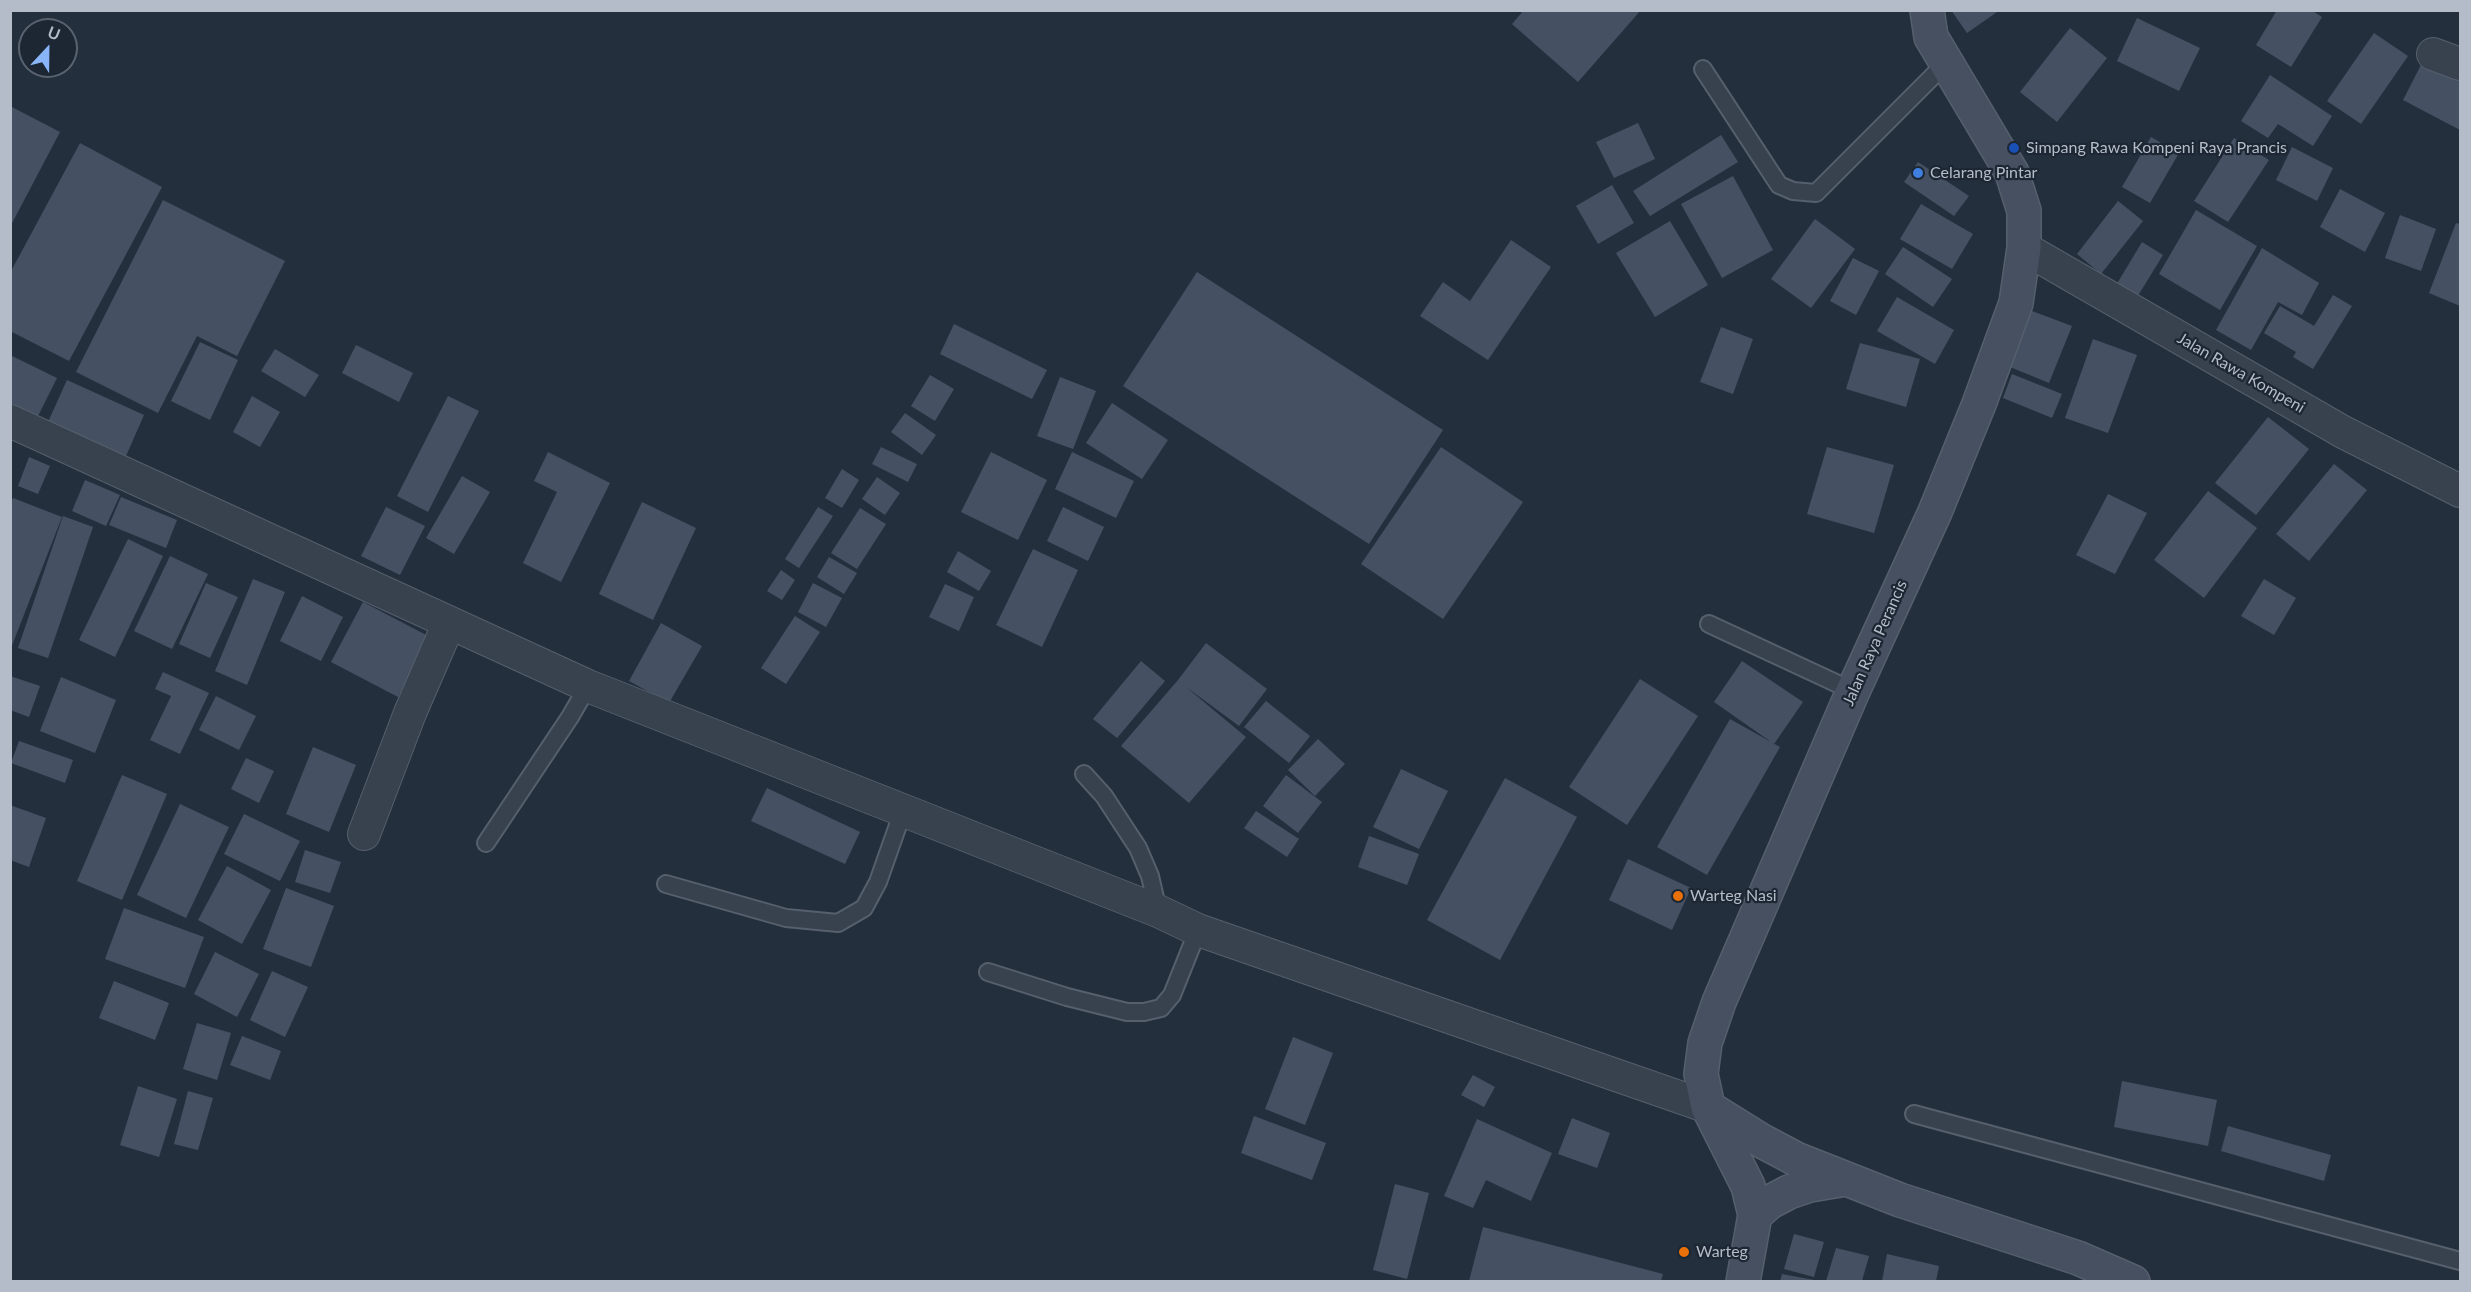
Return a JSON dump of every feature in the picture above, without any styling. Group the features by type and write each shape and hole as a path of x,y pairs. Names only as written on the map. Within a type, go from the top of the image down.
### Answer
{"street":[{"name":"Jalan Raya Perancis","path":"1743,1281 1750,1253 1755,1215 1748,1186 1708,1107 1701,1074 1705,1043 1719,1002 1853,691 1935,512 1979,404 2016,303 2024,248 2024,211 2012,173 1931,37 1927,10"},
{"name":"Jalan Rawa Kompeni","path":"2024,248 2343,432 2460,491"},
{"path":"10,421 588,686 1158,911 1198,930 1708,1107 1762,1141 1796,1159 1900,1200 2078,1258 2133,1281"},
{"path":"364,834 410,713 449,624"},
{"path":"1755,1215 1770,1202 1789,1192 1810,1185 1847,1179"}],"lane":[{"path":"1702,69 1779,185 1793,190 1816,193 1946,63"},
{"path":"1709,624 1853,691"},
{"path":"486,843 588,686"},
{"path":"1084,774 1111,805 1138,848 1150,876 1158,911"},
{"path":"666,884 786,918 838,923 864,908 878,882 903,811"},
{"path":"988,972 1067,997 1127,1012 1144,1012 1161,1008 1172,995 1198,930"},
{"path":"1914,1114 2460,1261"}],"building":[{"path":"1524,10 1641,10 1578,82 1512,24"},
{"path":"1951,10 1995,10 1997,12 1967,33"},
{"path":"2277,10 2311,10 2322,17 2291,67 2256,45"},
{"path":"2137,18 2200,48 2179,91 2117,61"},
{"path":"2070,28 2107,58 2057,122 2020,92"},
{"path":"2374,33 2408,56 2361,124 2327,101"},
{"path":"2423,61 2460,81 2460,130 2403,100"},
{"path":"2270,75 2332,116 2313,146 2278,124 2268,138 2241,121"},
{"path":"10,106 60,132 10,227"},
{"path":"1638,123 1655,159 1614,178 1596,142"},
{"path":"1721,135 1738,162 1650,216 1633,191"},
{"path":"2151,137 2179,153 2150,203 2122,187"},
{"path":"2234,138 2269,160 2228,222 2194,201"},
{"path":"80,143 162,187 69,361 10,331 10,273"},
{"path":"2292,147 2333,168 2317,201 2276,180"},
{"path":"1918,162 1969,196 1954,216 1904,182"},
{"path":"1733,176 1773,250 1722,278 1681,204"},
{"path":"1612,185 1634,223 1598,244 1576,206"},
{"path":"2340,189 2385,213 2365,252 2320,227"},
{"path":"163,200 285,261 237,356 197,336 158,413 76,372"},
{"path":"2118,201 2143,221 2101,274 2077,254"},
{"path":"1921,204 1973,234 1952,269 1900,239"},
{"path":"2196,210 2257,246 2220,310 2159,274"},
{"path":"2400,215 2436,229 2421,271 2385,258"},
{"path":"1815,219 1855,249 1811,308 1771,279"},
{"path":"1670,221 1708,285 1655,317 1616,253"},
{"path":"2456,223 2460,224 2460,306 2429,293"},
{"path":"1511,240 1551,267 1488,360 1420,316 1443,282 1470,301"},
{"path":"2142,242 2163,255 2136,299 2115,287"},
{"path":"1903,247 1952,279 1933,307 1885,274"},
{"path":"2262,248 2319,283 2302,315 2278,302 2251,350 2216,330"},
{"path":"1853,258 1879,271 1856,315 1830,301"},
{"path":"1197,272 1443,430 1369,544 1123,386"},
{"path":"2333,295 2352,306 2313,369 2293,357 2296,352 2264,333 2280,306 2314,326"},
{"path":"1897,297 1954,330 1935,364 1877,331"},
{"path":"2032,311 2072,326 2049,383 2010,367"},
{"path":"954,324 1047,370 1032,399 940,354"},
{"path":"1721,327 1753,339 1733,394 1700,382"},
{"path":"2093,339 2137,355 2108,433 2065,418"},
{"path":"200,342 238,360 210,420 171,401"},
{"path":"1860,343 1920,359 1906,407 1846,389"},
{"path":"356,345 413,373 399,402 342,373"},
{"path":"275,349 319,375 305,397 261,371"},
{"path":"10,355 57,378 38,416 10,403"},
{"path":"2012,374 2062,394 2052,418 2003,398"},
{"path":"930,375 954,389 935,421 911,406"},
{"path":"1060,377 1096,391 1073,449 1037,436"},
{"path":"67,380 144,415 126,456 48,422"},
{"path":"252,396 280,412 260,447 233,432"},
{"path":"448,396 479,411 428,512 397,496"},
{"path":"1112,403 1168,440 1142,479 1086,443"},
{"path":"905,413 936,435 922,455 891,432"},
{"path":"2268,417 2309,449 2256,515 2215,483"},
{"path":"881,447 917,464 908,482 872,464"},
{"path":"1441,447 1523,502 1443,619 1361,564"},
{"path":"1827,447 1894,465 1874,533 1807,514"},
{"path":"548,452 610,483 561,582 523,563 557,492 534,481"},
{"path":"991,452 1047,480 1018,540 961,512"},
{"path":"1072,452 1134,481 1116,518 1055,489"},
{"path":"29,457 50,466 38,494 18,486"},
{"path":"2334,464 2367,490 2309,561 2276,534"},
{"path":"842,469 859,480 842,508 825,498"},
{"path":"462,476 490,492 454,554 426,538"},
{"path":"877,477 900,493 885,515 862,499"},
{"path":"85,480 120,495 106,526 72,511"},
{"path":"2208,491 2257,528 2204,598 2154,560"},
{"path":"2108,494 2147,513 2115,574 2076,555"},
{"path":"121,497 177,520 166,548 109,525"},
{"path":"13,498 62,517 11,648 10,504"},
{"path":"642,502 696,528 653,620 599,594"},
{"path":"386,507 425,526 400,575 361,556"},
{"path":"818,507 833,516 799,568 785,559"},
{"path":"1063,507 1104,527 1088,561 1047,541"},
{"path":"860,508 886,524 857,569 831,553"},
{"path":"63,516 93,527 48,658 18,648"},
{"path":"128,539 163,556 115,657 79,640"},
{"path":"1033,549 1078,570 1042,647 996,625"},
{"path":"958,551 991,571 979,591 947,572"},
{"path":"170,556 208,574 172,649 134,631"},
{"path":"829,557 857,573 844,594 817,577"},
{"path":"781,570 795,580 782,600 767,591"},
{"path":"253,579 285,592 247,685 215,671"},
{"path":"2264,579 2296,598 2274,635 2241,616"},
{"path":"206,583 238,597 210,658 179,644"},
{"path":"813,583 842,598 826,627 798,612"},
{"path":"945,584 974,597 959,631 929,617"},
{"path":"302,596 343,617 321,661 280,641"},
{"path":"363,602 430,637 398,697 331,662"},
{"path":"795,616 820,632 786,684 761,668"},
{"path":"661,623 702,646 669,703 629,681"},
{"path":"1206,643 1267,689 1239,726 1186,687 1246,737 1189,803 1121,746 1178,680"},
{"path":"1141,661 1165,681 1117,738 1093,719"},
{"path":"1742,661 1803,702 1774,744 1714,702"},
{"path":"163,672 209,693 180,754 150,740 171,696 155,689"},
{"path":"10,676 40,686 29,717 10,710"},
{"path":"61,677 116,700 95,753 40,731"},
{"path":"1640,679 1698,716 1627,825 1569,787"},
{"path":"216,696 256,716 239,750 199,730"},
{"path":"1266,701 1310,736 1289,763 1244,727"},
{"path":"1730,719 1780,747 1707,875 1657,847"},
{"path":"1318,739 1345,764 1315,796 1288,770"},
{"path":"19,741 73,760 65,783 11,763"},
{"path":"313,747 356,765 329,832 286,814"},
{"path":"246,758 274,771 259,803 231,789"},
{"path":"1401,769 1448,791 1419,849 1373,827"},
{"path":"122,775 167,794 122,900 77,881"},
{"path":"1286,775 1322,802 1298,833 1263,806"},
{"path":"1505,778 1577,817 1500,960 1427,920"},
{"path":"767,788 860,832 845,864 751,821"},
{"path":"180,804 229,827 186,918 137,895"},
{"path":"10,805 46,818 29,867 10,860"},
{"path":"1256,811 1299,839 1287,857 1244,828"},
{"path":"244,814 300,841 280,881 224,854"},
{"path":"1369,836 1419,854 1407,885 1358,867"},
{"path":"305,850 341,862 330,893 295,882"},
{"path":"1628,859 1691,888 1672,930 1609,900"},
{"path":"227,866 271,890 242,944 198,920"},
{"path":"286,888 334,906 311,967 263,949"},
{"path":"124,908 204,937 185,988 105,959"},
{"path":"215,952 259,974 237,1017 194,994"},
{"path":"272,971 308,987 285,1037 250,1020"},
{"path":"114,981 169,1003 155,1040 99,1018"},
{"path":"197,1023 231,1033 217,1080 183,1069"},
{"path":"242,1036 281,1051 270,1080 230,1065"},
{"path":"1293,1037 1333,1053 1305,1125 1265,1109"},
{"path":"1473,1075 1495,1087 1484,1107 1461,1095"},
{"path":"2122,1081 2217,1100 2208,1146 2114,1127"},
{"path":"138,1086 177,1099 159,1157 120,1145"},
{"path":"188,1091 213,1098 198,1150 174,1144"},
{"path":"1254,1116 1326,1143 1312,1180 1241,1153"},
{"path":"1572,1118 1610,1133 1597,1168 1558,1154"},
{"path":"1477,1119 1552,1153 1531,1201 1486,1180 1473,1208 1444,1196"},
{"path":"2228,1126 2331,1155 2324,1181 2221,1151"},
{"path":"1395,1184 1429,1193 1407,1279 1373,1270"},
{"path":"1483,1227 1663,1274 1661,1281 1469,1281"},
{"path":"1794,1234 1824,1242 1814,1277 1784,1269"},
{"path":"1836,1248 1869,1256 1862,1281 1826,1281"},
{"path":"1887,1254 1939,1266 1936,1281 1882,1281"},
{"path":"1782,1274 1814,1280 1814,1281 1780,1281"}],"place":[{"name":"Simpang Rawa Kompeni Raya Prancis","path":"2014,148"},
{"name":"Celarang Pintar","path":"1918,173"},
{"name":"Warteg Nasi","path":"1678,896"},
{"name":"Warteg","path":"1684,1252"}]}
